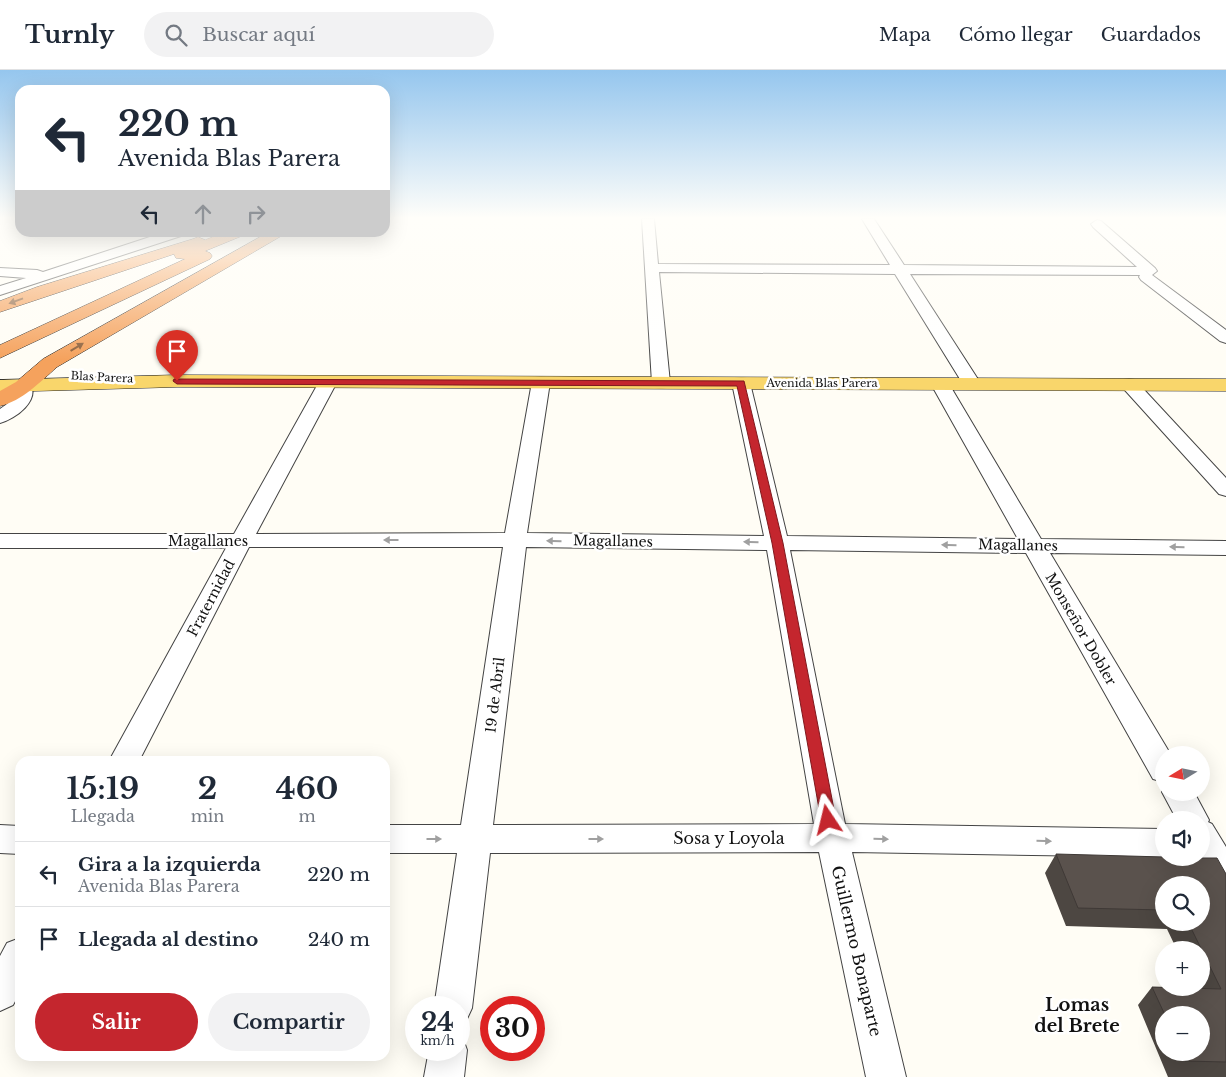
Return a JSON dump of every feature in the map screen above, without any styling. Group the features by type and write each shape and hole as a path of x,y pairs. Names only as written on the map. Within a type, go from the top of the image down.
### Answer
{"highway":[{"path":"0,307 122,266"},
{"path":"0,338 156,266"},
{"path":"0,352 181,266"},
{"path":"0,400 30,380 50,362 220,266"}],"main road":[{"name":"Blas Parera","path":"0,374 30,380 177,381"},
{"name":"Blas Parera","path":"0,386 30,380"},
{"name":"Avenida Blas Parera","path":"177,381 1226,385"}],"street":[{"path":"0,291 76,266"},
{"path":"899,266 972,384"},
{"path":"661,383 652,268 1150,271 1144,266"},
{"path":"0,272 30,272 46,276"},
{"path":"1146,278 1226,338"},
{"path":"0,417 16,407 23,397 30,380"},
{"name":"Fraternidad","path":"127,756 241,540 328,382"},
{"name":"19 de Abril","path":"455,996 477,839 515,540 541,382"},
{"name":"Guillermo Bonaparte","path":"741,383 778,543 832,838 886,1077"},
{"name":"Monseñor Dobler","path":"940,384 1155,755"},
{"path":"1129,384 1226,490"},
{"name":"Magallanes","path":"0,541 515,540 1226,548"},
{"name":"Sosa y Loyola","path":"390,839 832,838 1155,843"},
{"path":"0,839 15,840"},
{"path":"1210,845 1226,878"},
{"path":"0,992 15,964"},
{"path":"444,1077 446,1061"}],"building":[{"path":"1056,854 1155,857 1155,866 1210,866 1210,858 1217,858 1226,874 1226,1062 1185,1061 1210,1061 1210,1006 1161,1006 1156,996 1210,996 1210,989 1221,989 1210,967 1210,941 1197,941 1192,931 1210,931 1210,876 1155,876 1155,910 1078,908"}],"district":[{"name":"Lomas del Brete","path":"1077,1015"}],"route":[{"path":"177,381 741,383 778,543 828,820"}]}
